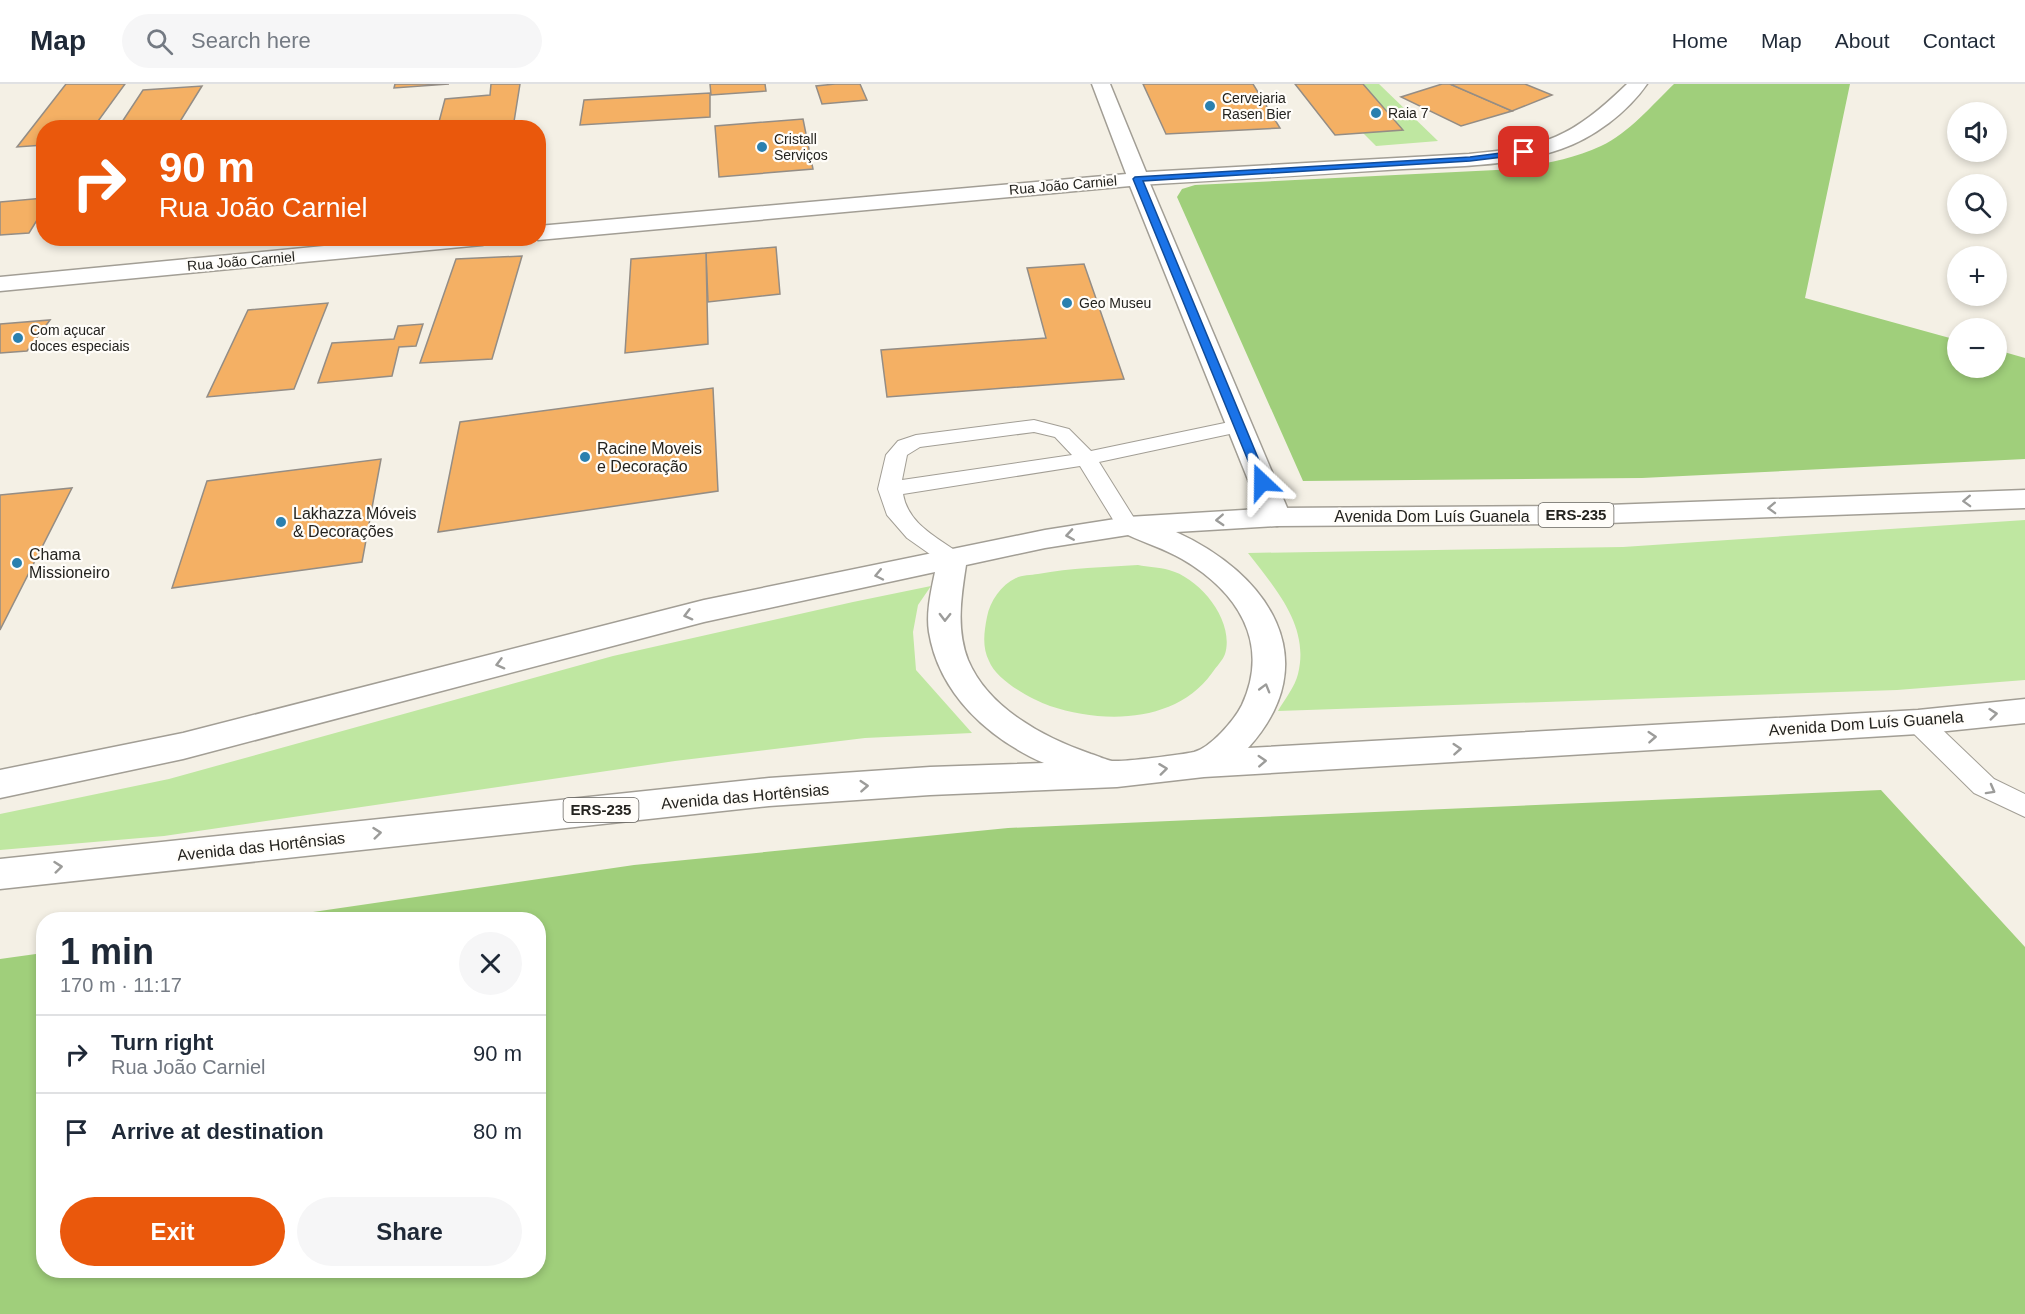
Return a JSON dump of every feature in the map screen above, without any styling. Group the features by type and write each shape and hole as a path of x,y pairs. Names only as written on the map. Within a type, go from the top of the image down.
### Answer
{"main road":[{"path":"1101,84 1277,517"},
{"name":"Rua João Carniel","path":"546,232 1138,179 1470,159 1538,149 1572,138 1596,124 1638,84"},
{"name":"Rua João Carniel","path":"0,284 398,246"},
{"name":"Avenida Dom Luís Guanela","path":"1128,526 1277,517 1580,515 2025,499"},
{"path":"1128,526 1168,538 1203,557 1233,580 1255,609 1267,640 1269,674 1259,707 1237,738 1204,764"},
{"name":"ERS-235","path":"0,784 183,746 704,611 1045,539 1128,526"},
{"path":"952,559 946,601 945,631 952,661 970,691 995,718 1029,742 1071,761 1117,774"},
{"name":"Avenida Dom Luís Guanela","path":"1204,764 1917,722 2025,711"},
{"name":"Avenida das Hortênsias","path":"0,873 769,792 1117,774 1204,764"}],"lane":[{"path":"952,559 900,520 892,507 889,489 893,458 902,446 916,441 1034,426 1064,434 1085,459 1128,526"},
{"path":"889,489 1085,459 1239,426"},
{"path":"1917,722 1984,786 2025,806"}],"green space":[{"name":"Raia 7","path":"1314,84 1379,84 1438,141 1376,146"},
{"path":"1674,84 1850,84 1805,298 1947,337 1947,378 2007,378 2007,353 2025,358 2025,459 1642,478 1303,481 1177,197 1182,189 1195,185 1516,169 1549,163 1601,146 1621,134"},
{"path":"2025,520 2025,680 1897,690 1278,711 1297,679 1300,656 1299,640 1288,609 1248,553 1623,547"},
{"path":"1138,565 1165,569 1181,575 1203,591 1220,615 1227,641 1225,654 1197,690 1179,702 1159,710 1115,717 1093,715 1071,712 1034,699 1007,682 993,668 984,645 987,617 997,594 1011,581 1018,577 1063,570"},
{"path":"931,586 918,605 913,632 916,670 972,733 865,738 675,761 164,836 0,850 0,814 169,779 613,656"},
{"path":"1881,790 2025,947 2025,1314 0,1314 0,959 36,954 36,1278 546,1278 546,912 313,912 634,865 1008,828"}],"building":[{"path":"66,84 125,84 99,120 38,120"},
{"path":"395,84 449,84 394,88"},
{"path":"491,84 520,84 514,120 440,120 445,99 490,95"},
{"path":"710,84 765,84 766,91 711,95"},
{"path":"860,84 867,100 822,104 816,86"},
{"name":"Cervejaria Rasen Bier","path":"1143,84 1253,84 1280,128 1166,134"},
{"path":"1295,84 1363,84 1403,130 1335,135"},
{"path":"1442,84 1450,84 1512,111 1461,126 1401,97"},
{"path":"1450,84 1525,84 1552,95 1512,111"},
{"path":"202,86 181,120 123,120 143,90"},
{"path":"710,93 710,117 580,125 584,100"},
{"name":"Cristall Serviços","path":"803,119 813,169 719,177 715,126"},
{"path":"36,123 36,146 17,147"},
{"path":"36,199 36,222 29,233 0,235 0,202"},
{"path":"776,247 780,294 708,302 706,253"},
{"path":"706,253 708,344 625,353 631,259"},
{"path":"522,256 492,359 420,363 456,259"},
{"name":"Geo Museu","path":"1084,264 1124,379 887,397 881,350 1046,338 1027,268"},
{"path":"328,303 294,389 207,397 248,310"},
{"name":"Com açucar doces especiais","path":"50,320 27,351 0,353 0,324"},
{"path":"423,324 416,346 399,347 392,376 318,383 332,343 394,339 398,326"},
{"name":"Racine Moveis e Decoração","path":"713,388 718,491 438,532 460,422"},
{"name":"Lakhazza Móveis & Decorações","path":"381,459 362,562 172,588 207,481"},
{"name":"Chama Missioneiro","path":"72,488 0,630 0,495"}],"place":[{"name":"Cervejaria Rasen Bier","path":"1210,106"},
{"name":"Raia 7","path":"1376,113"},
{"name":"Cristall Serviços","path":"762,147"},
{"name":"Geo Museu","path":"1067,303"},
{"name":"Com açucar doces especiais","path":"18,338"},
{"name":"Racine Moveis e Decoração","path":"585,457"},
{"name":"Lakhazza Móveis & Decorações","path":"281,522"},
{"name":"Chama Missioneiro","path":"17,563"}],"route":[{"path":"1262,482 1138,179 1470,159 1524,152"}]}
